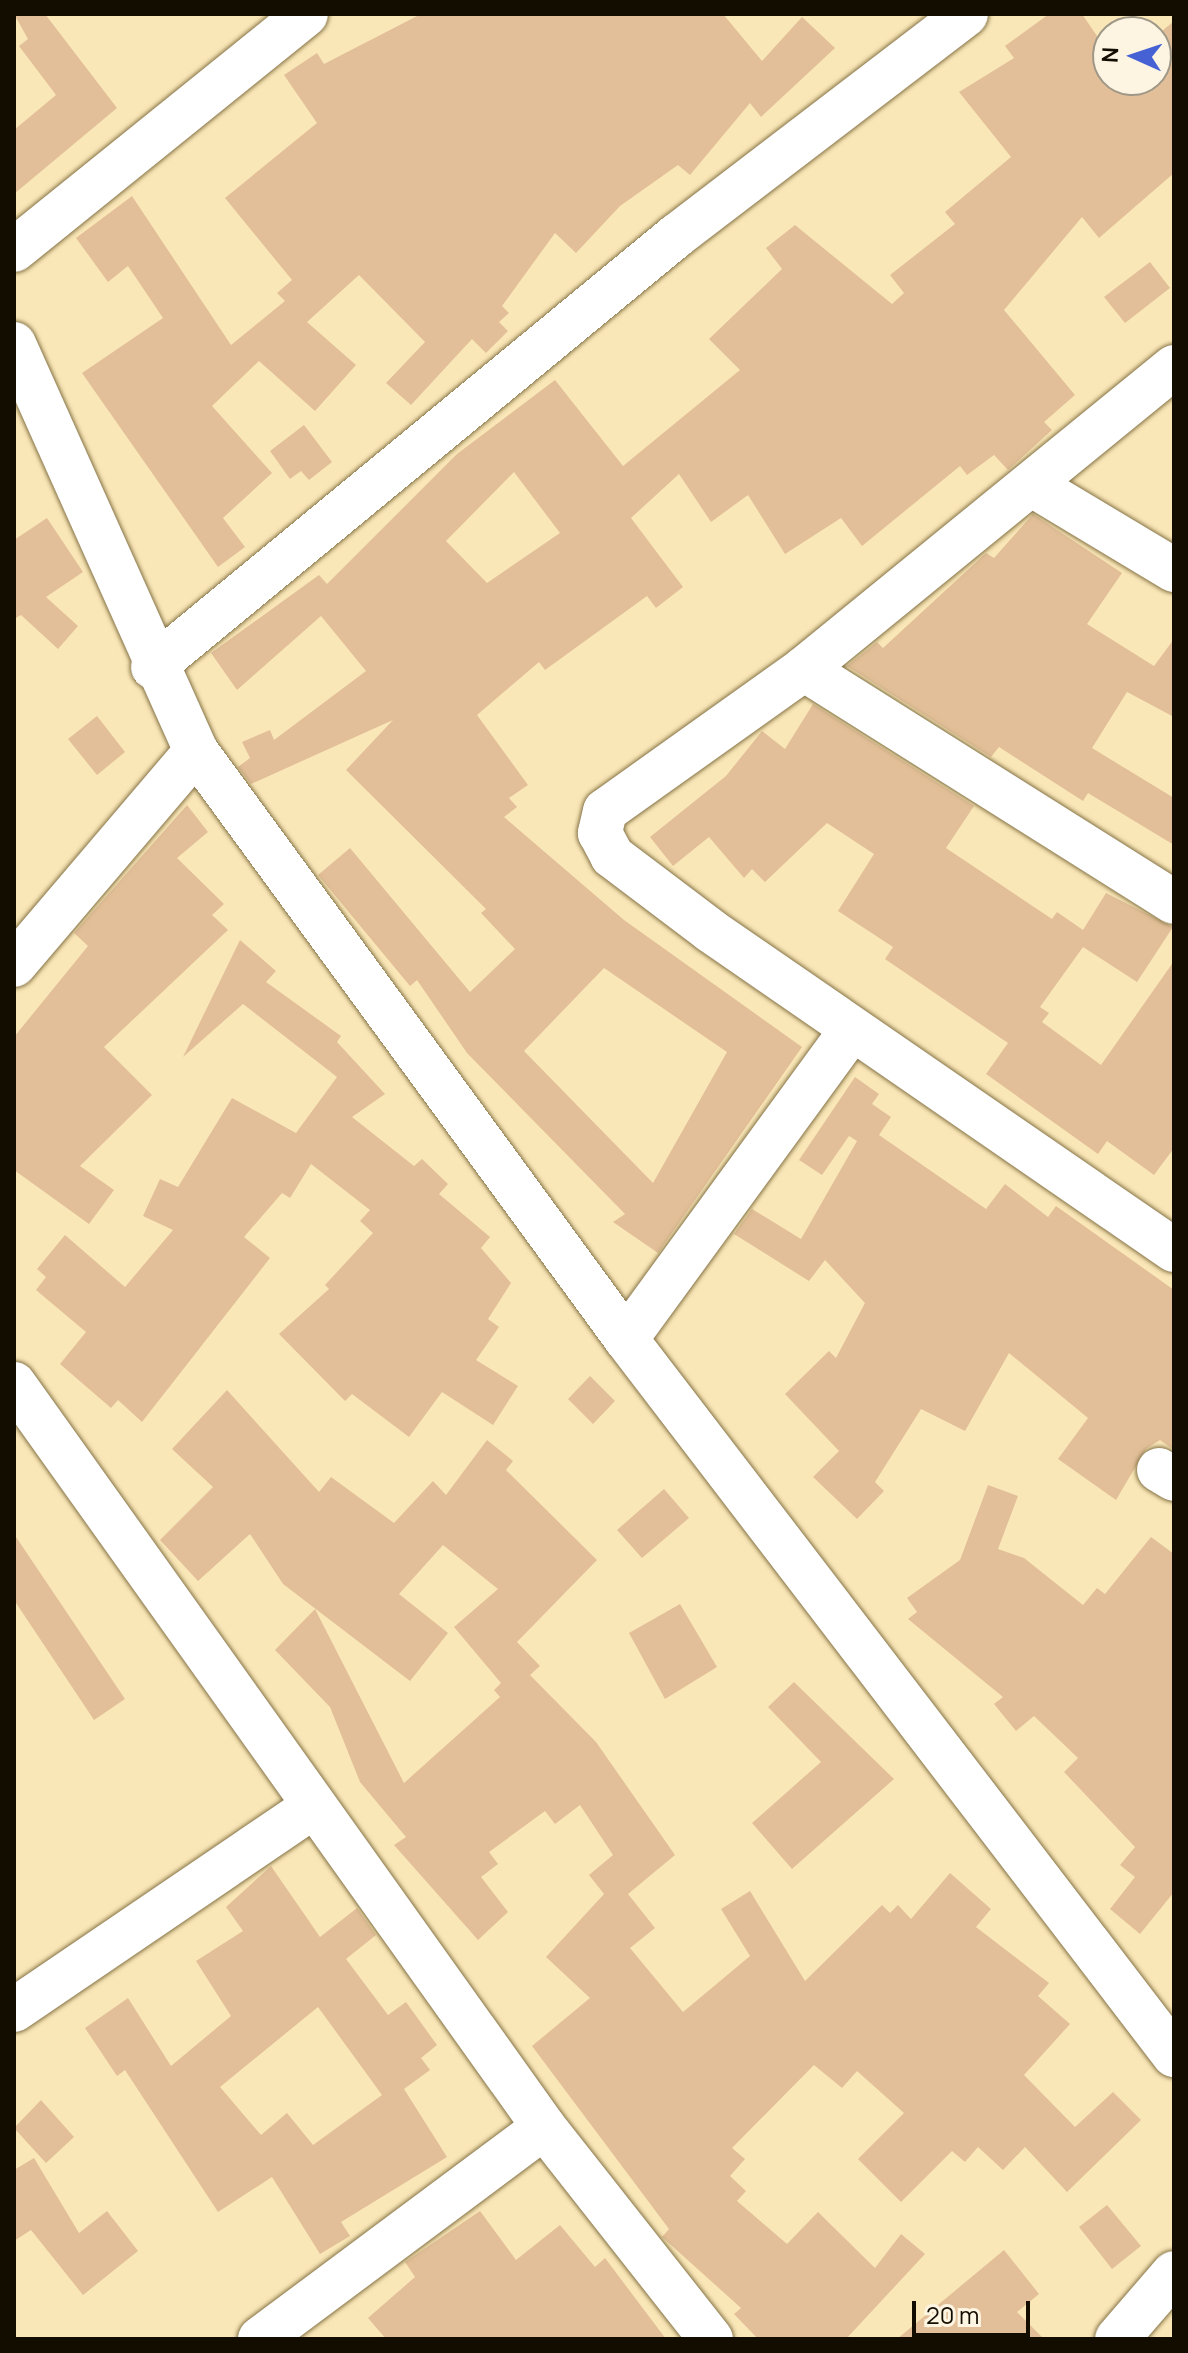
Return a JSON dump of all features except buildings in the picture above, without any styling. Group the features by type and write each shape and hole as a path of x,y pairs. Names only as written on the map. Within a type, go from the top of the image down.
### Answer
{"street":[{"path":"14,250 306,14"},
{"path":"153,667 676,236 966,14"},
{"path":"14,344 24,402 196,751 626,1339 1174,2055"},
{"path":"1167,1230 851,1030 612,856 600,833 605,811 804,669 1034,486 1174,367"},
{"path":"1034,486 1174,570"},
{"path":"804,669 1174,902"},
{"path":"14,965 196,751"},
{"path":"626,1339 851,1030"},
{"path":"14,1384 544,2127 711,2339"},
{"path":"14,2010 313,1807"},
{"path":"260,2339 544,2127"},
{"path":"1117,2339 1174,2273"}]}
